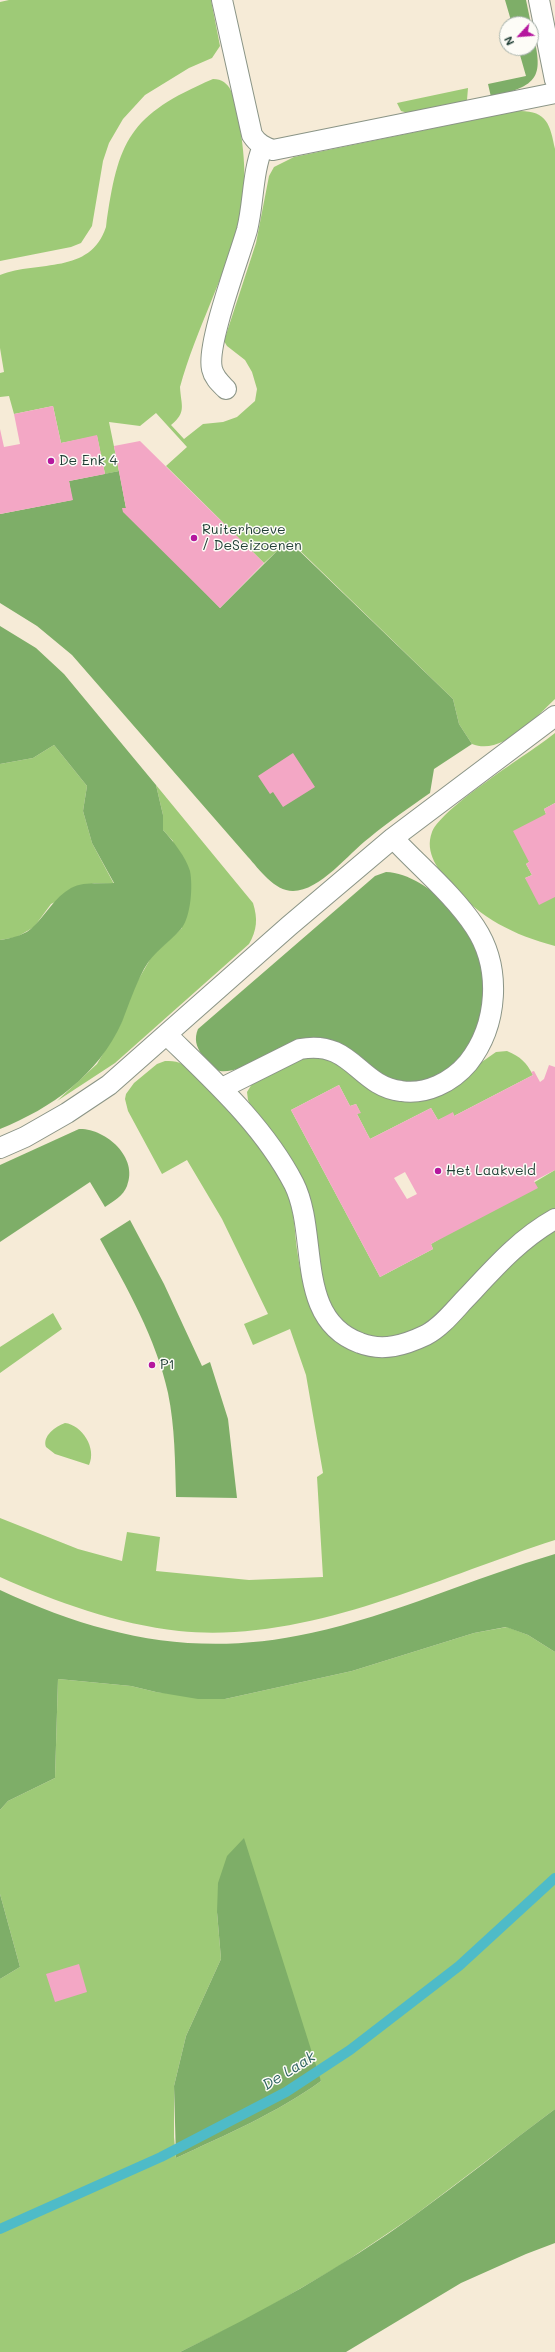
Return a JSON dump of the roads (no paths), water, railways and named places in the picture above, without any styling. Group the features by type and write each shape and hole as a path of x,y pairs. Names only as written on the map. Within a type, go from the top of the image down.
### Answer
{"lane":[{"path":"222,0 252,135 263,146 273,150 555,93"},
{"path":"539,0 555,80"},
{"path":"226,388 217,381 212,370 211,348 247,230 252,210 253,185 263,146"},
{"path":"0,1148 25,1137 95,1095 167,1035 290,926 393,838 555,716"},
{"path":"222,1088 300,1049 312,1046 335,1050 345,1056 371,1079 391,1089 402,1092 428,1089 440,1085 463,1069 474,1055 482,1042 492,1012 492,971 486,949 476,928 463,911 393,838"},
{"path":"167,1035 222,1088 266,1143 294,1185 301,1202 309,1264 318,1300 337,1328 356,1342 378,1347 393,1347 410,1343 428,1334 445,1320 507,1253 542,1226 555,1219"}],"waterway":[{"name":"De Laak","path":"0,2229 161,2157 286,2092 350,2050 459,1966 555,1878"}],"place":[{"name":"De Enk 4","path":"51,461"},
{"name":"Ruiterhoeve / DeSeizoenen","path":"194,538"},
{"name":"Het Laakveld","path":"438,1171"},
{"name":"P1","path":"152,1365"}]}
